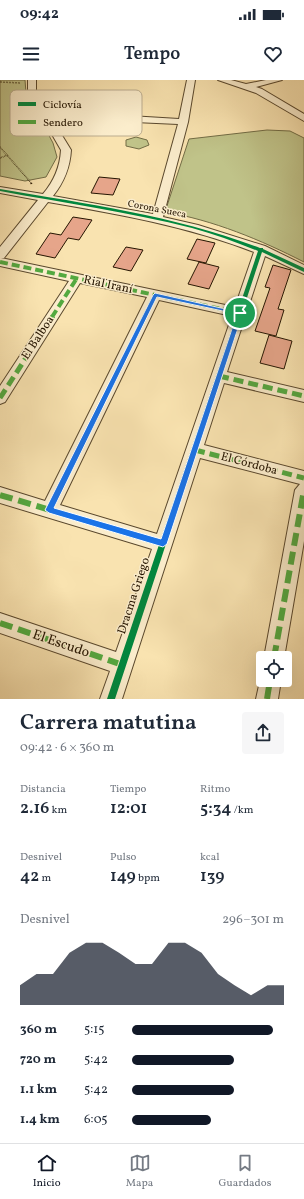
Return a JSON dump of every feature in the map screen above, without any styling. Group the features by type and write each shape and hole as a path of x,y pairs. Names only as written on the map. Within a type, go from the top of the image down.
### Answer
{"street":[{"path":"157,219 183,122 191,80"},
{"path":"222,80 259,91 304,118"},
{"path":"244,87 278,80"},
{"path":"142,120 183,122"},
{"path":"0,255 46,198 61,175 66,158 66,150 58,136"},
{"name":"Corona Sueca","path":"0,190 157,219 214,232 262,249 304,270"},
{"name":"Dracma Griego","path":"111,699 262,249"},
{"name":"Rial Iraní","path":"0,262 240,313"},
{"name":"El Balboa","path":"0,398 77,278"},
{"path":"49,510 155,295"},
{"path":"219,376 304,396"},
{"name":"El Córdoba","path":"195,450 304,478"},
{"path":"275,651 304,490"},
{"path":"0,495 163,544"},
{"name":"El Escudo","path":"0,622 123,665"},
{"path":"267,699 269,687"}],"path":[{"path":"0,82 32,82"},
{"path":"0,147 34,187"},
{"path":"0,158 8,155"}],"green space":[{"path":"0,80 25,80 26,90 10,90 10,136 49,136 57,157 46,177 25,181 0,176"},
{"path":"267,130 290,131 304,138 304,262 271,246 236,232 201,220 165,212 189,139"},
{"path":"136,137 147,140 149,145 139,149 126,146 126,140"}],"building":[{"path":"99,177 120,179 113,195 91,193"},
{"path":"73,217 92,220 79,240 68,238 55,258 36,254 50,233 61,235"},
{"path":"197,239 215,243 206,263 187,259"},
{"path":"126,247 143,250 131,271 113,267"},
{"path":"199,262 219,267 209,289 188,284"},
{"path":"273,265 291,270 278,309 284,310 276,336 255,331 270,288 265,287"},
{"path":"269,335 292,341 284,369 260,363"}],"marked path":[{"path":"0,262 240,313"},
{"path":"0,398 77,278"},
{"path":"49,510 155,295"},
{"path":"219,376 304,396"},
{"path":"195,450 304,478"},
{"path":"275,651 304,490"},
{"path":"0,495 163,544"},
{"path":"0,623 123,665"},
{"path":"267,699 269,687"}],"cycle path":[{"path":"0,190 156,218 232,239 268,253 304,270"},
{"path":"111,699 261,249"}],"route":[{"path":"155,295 240,313 163,544 49,510 155,295"}]}
